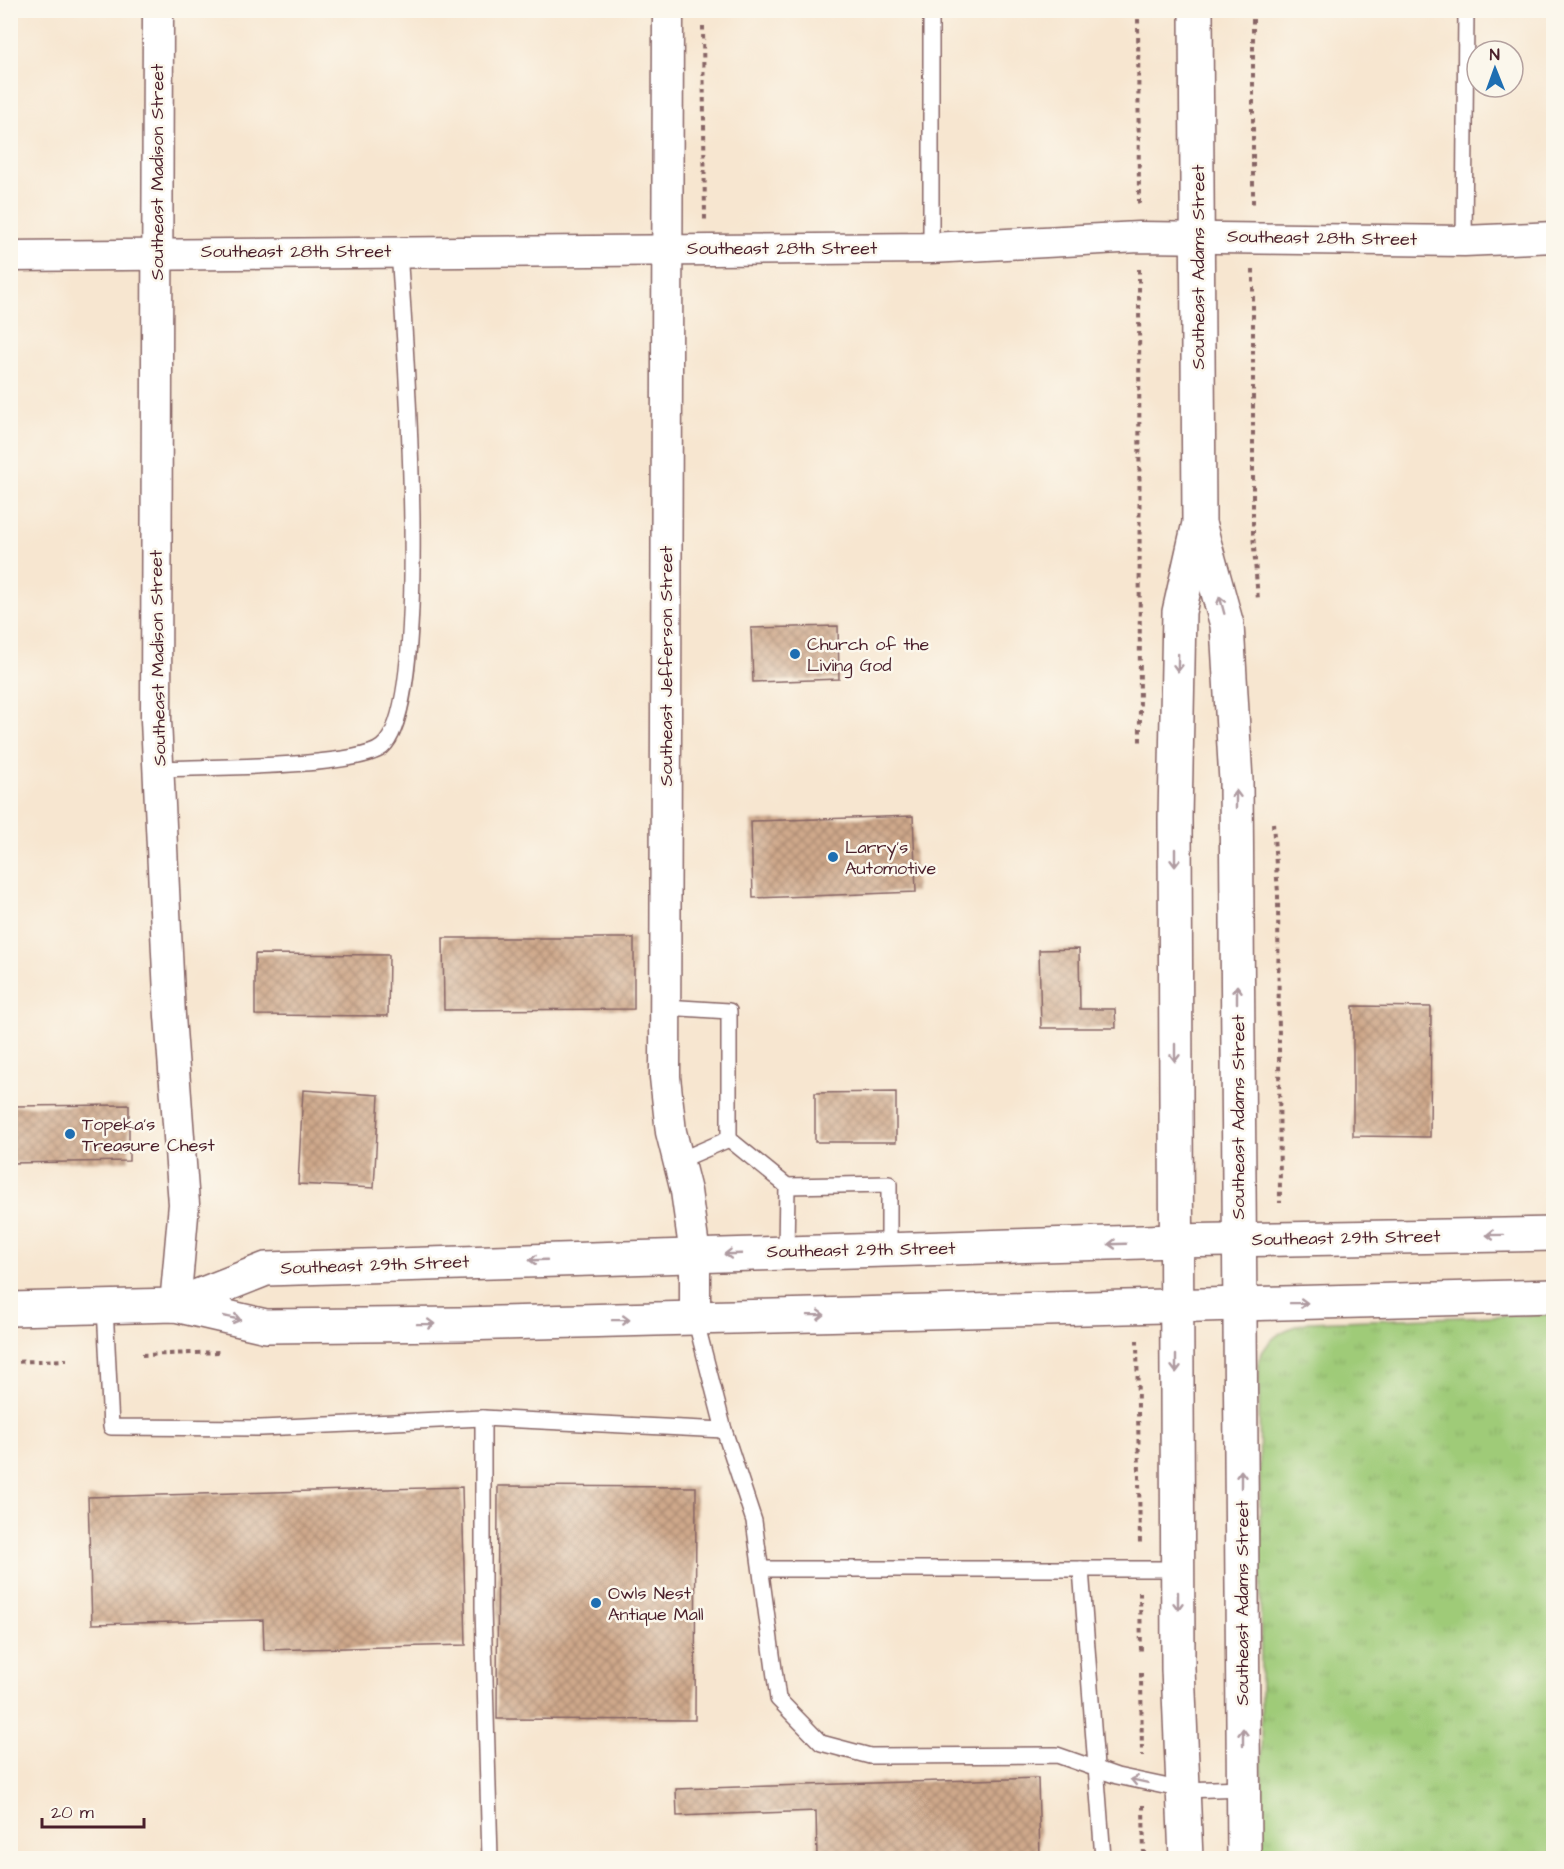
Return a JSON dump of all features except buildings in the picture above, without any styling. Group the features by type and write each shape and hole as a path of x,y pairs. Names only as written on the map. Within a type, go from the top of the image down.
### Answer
{"main road":[{"name":"Southeast Adams Street","path":"1186,1858 1178,1569 1174,818 1179,612 1199,523 1196,10"},
{"name":"Southeast Adams Street","path":"1199,523 1227,625 1236,781 1244,1858"},
{"name":"Southeast 29th Street","path":"175,1305 266,1269 1175,1241 1554,1234"},
{"name":"Southeast 29th Street","path":"10,1309 175,1305 266,1326 695,1318 1554,1296"}],"street":[{"name":"Southeast Madison Street","path":"158,10 159,769 170,1016 184,1204 175,1305"},
{"name":"Southeast Jefferson Street","path":"668,10 665,1077 671,1132 686,1191 695,1255 695,1318"},
{"name":"Southeast 28th Street","path":"10,256 931,248 1197,236 1464,240 1554,237"}],"lane":[{"path":"931,10 931,248"},
{"path":"1464,240 1466,10"},
{"path":"159,769 327,762 356,758 381,749 392,738 408,670 412,569 409,400 399,251"},
{"path":"665,1006 729,1011 729,1139"},
{"path":"678,1161 729,1139"},
{"path":"729,1139 787,1186 889,1184 889,1250"},
{"path":"786,1252 787,1186"},
{"path":"105,1307 111,1427 261,1428 483,1418 724,1430"},
{"path":"695,1318 724,1430 754,1521 778,1699 821,1743 870,1756 1057,1755 1097,1767 1117,1776 1183,1790 1244,1788"},
{"path":"483,1418 483,1608 490,1858"},
{"path":"761,1569 1178,1569"},
{"path":"1081,1569 1102,1858"}],"path":[{"path":"1253,10 1253,534 1258,603"},
{"path":"703,22 705,222"},
{"path":"1272,812 1278,893 1280,1203"},
{"path":"10,1362 67,1360"}],"green space":[{"path":"1553,1314 1553,1858 1262,1858 1259,1359 1263,1351 1279,1334 1309,1322"}],"place":[{"name":"Church of the Living God","path":"795,654"},
{"name":"Larry's Automotive","path":"833,857"},
{"name":"Topeka's Treasure Chest","path":"70,1134"},
{"name":"Owls Nest Antique Mall","path":"596,1603"}]}
